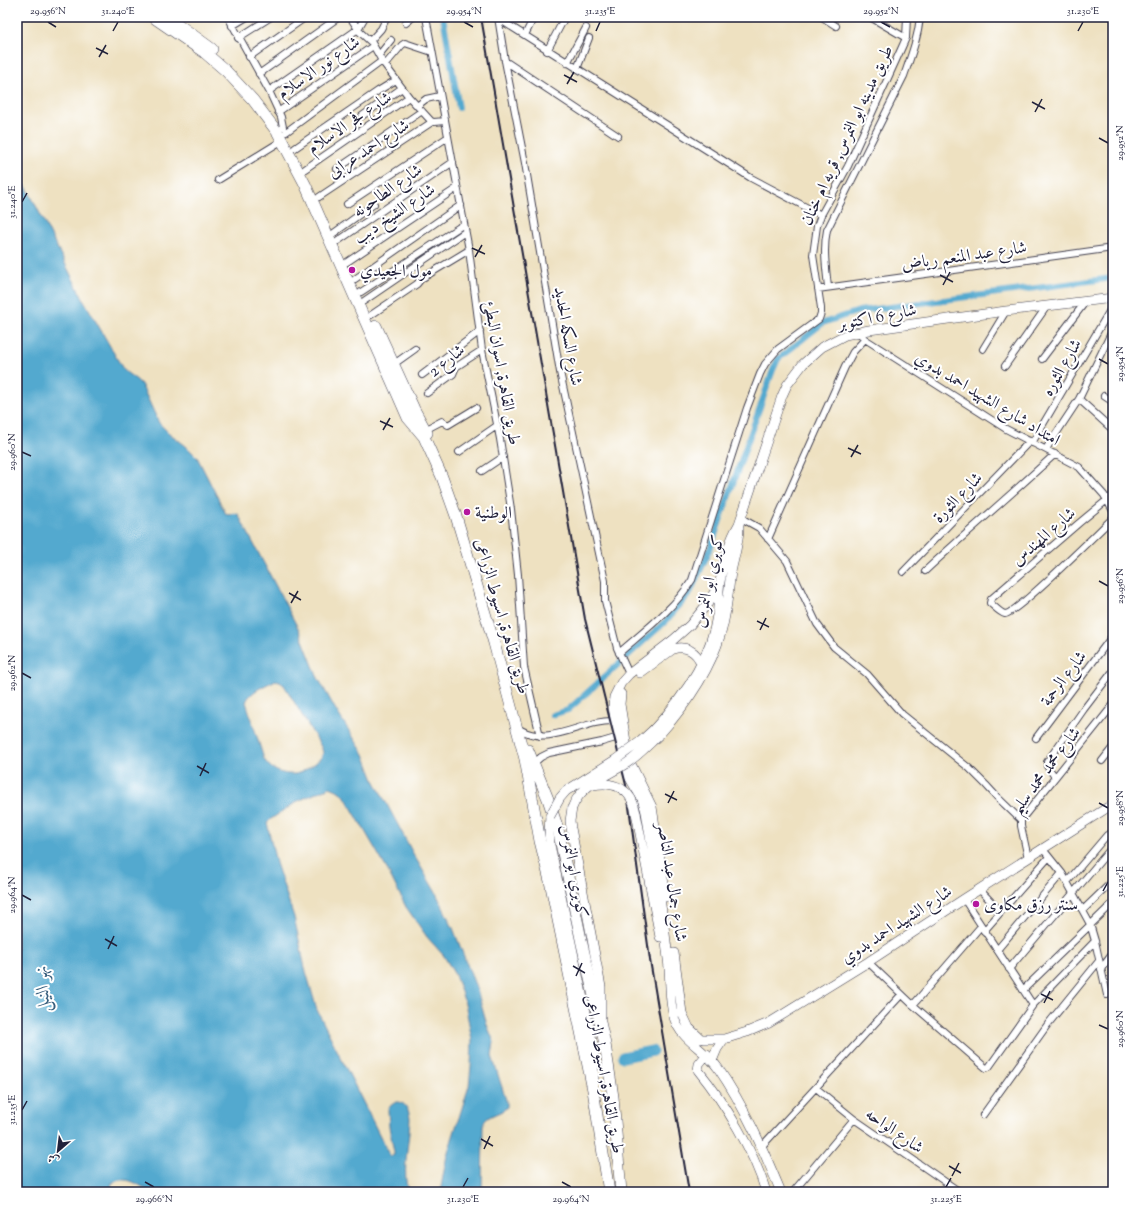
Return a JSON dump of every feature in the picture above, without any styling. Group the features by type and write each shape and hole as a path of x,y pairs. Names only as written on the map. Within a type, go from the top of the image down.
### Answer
{"highway":[{"name":"طريق القاهرة, اسيوط الزراعى","path":"153,17 204,52 226,71 284,133 408,418 424,437 434,458 456,516 494,643 525,759 540,841 550,882 593,1090 609,1192"},
{"name":"طريق القاهرة, اسيوط الزراعى","path":"168,17 210,48 232,67 259,95 295,148 319,197 362,297 425,430 457,505 505,667 521,730 528,752 534,763 550,804 558,829 607,1056 613,1097 621,1192"}],"main road":[{"name":"شارع 6 اكتوبر","path":"740,521 777,408 788,385 803,364 822,347 845,335 861,336 1006,311 1113,298"},
{"name":"كوبري ابو النمرس","path":"593,1090 595,1071 593,1045 550,845 550,816 558,801 566,791 657,731 676,716 690,696 708,664 718,642 724,622 732,568 738,545 740,521"},
{"name":"كوبري ابو النمرس","path":"600,1023 602,1005 600,987 571,828 570,821 572,808 577,797 590,785 626,763 642,751 682,695 710,644 715,626 720,582 725,561 734,532 740,521"},
{"name":"شارع جمال عبد الناصر","path":"720,582 708,603 690,625 673,640 628,671 614,697 613,706 618,737 628,775 645,806 662,911 674,1018 679,1028 710,1058 722,1073 762,1146 781,1192"},
{"name":"شارع جمال عبد الناصر","path":"700,664 698,657 689,649 681,648 673,650 628,682 622,692 620,704 629,760 650,801 654,814 682,1013 689,1028 700,1038"},
{"path":"590,785 608,784 622,789 632,799 657,925 668,960"},
{"name":"شارع الشهيد احمد بدوي","path":"686,1036 724,1039 769,1023 868,962 1042,848 1113,804"},
{"path":"724,1039 710,1058 699,1064 698,1068 729,1114 754,1160 766,1192"},
{"path":"729,1114 741,1106"}],"street":[{"path":"228,17 238,38 269,91 282,120 284,133"},
{"path":"232,26 247,17"},
{"path":"238,38 271,17"},
{"path":"249,57 306,17"},
{"path":"259,74 339,17"},
{"path":"351,17 358,29 371,43 409,98 432,122 445,121"},
{"path":"269,91 358,29 366,17"},
{"name":"شارع نور الاسلام","path":"278,112 371,43 387,17"},
{"path":"406,24 413,17"},
{"name":"طريق القاهرة, اسوان البطئ","path":"426,17 469,250 482,350 498,425 512,520 524,667 540,736"},
{"path":"525,35 534,17"},
{"path":"547,50 565,17"},
{"path":"822,17 836,26"},
{"path":"870,17 906,38"},
{"name":"طريق مدينه ابو النمرس, قريه ام خنان","path":"620,656 686,591 692,580 747,408 765,364 778,349 820,319 821,314 813,254 817,226 821,215 848,166 906,38 907,17"},
{"name":"طريق مدينه ابو النمرس, قريه ام خنان","path":"828,287 825,255 827,230 904,76 913,53 920,17"},
{"path":"499,18 567,63 751,178 821,215"},
{"name":"شارع السكه الحديد","path":"499,18 505,61 525,163 560,372 605,578 605,601 620,656 628,671"},
{"path":"567,63 586,28"},
{"path":"577,69 589,38"},
{"path":"379,55 391,40"},
{"path":"218,180 384,63 404,43 432,52"},
{"path":"505,61 618,136"},
{"path":"295,148 396,80"},
{"path":"362,116 402,88"},
{"path":"417,106 426,99 440,96"},
{"name":"شارع فجر الاسلام","path":"305,169 409,98"},
{"path":"337,169 422,111"},
{"name":"شارع احمد عرابى","path":"319,197 432,122"},
{"path":"347,204 448,137"},
{"name":"شارع الطاحونه","path":"336,237 453,162"},
{"name":"شارع الشيخ ديب","path":"347,262 457,188"},
{"path":"336,237 374,204"},
{"path":"355,279 460,205"},
{"path":"362,297 464,224"},
{"path":"362,297 465,232"},
{"name":"شارع عبد المنعم رياض","path":"818,289 1113,248"},
{"path":"371,315 417,284 421,279 469,250"},
{"path":"1042,359 1086,301"},
{"name":"شارع الثوره","path":"1031,442 1113,305"},
{"path":"1005,366 1047,306"},
{"path":"983,349 1006,311"},
{"path":"1046,449 1079,399 1113,329"},
{"path":"422,375 480,330"},
{"path":"768,539 861,336"},
{"name":"امتداد شارع الشهيد احمد بدوي","path":"861,336 1006,429 1082,468 1107,500 1113,511"},
{"path":"394,364 415,348"},
{"name":"شارع 2","path":"426,393 453,374 456,367 482,350"},
{"path":"1104,396 1113,402"},
{"path":"1079,399 1113,430"},
{"path":"425,430 442,421 448,425 476,408"},
{"path":"459,452 498,425"},
{"name":"شارع الثورة","path":"903,572 1031,442"},
{"path":"926,571 968,530 1016,490 1055,454"},
{"path":"482,471 503,457"},
{"name":"شارع المهندس","path":"1113,495 991,599 990,603 1005,614 1011,612 1040,589 1113,518"},
{"path":"740,521 759,528 787,561 818,624 834,647 867,674 902,714 969,768 1022,820"},
{"name":"شارع الرحمة","path":"1036,738 1113,635"},
{"path":"1055,777 1047,766 1048,762 1084,709 1113,671"},
{"name":"شارع محمد محمد سليم","path":"1028,858 1021,826 1022,820 1113,705"},
{"path":"521,730 533,735 544,736 599,722 615,721"},
{"path":"534,763 544,755 618,737"},
{"path":"1102,761 1113,747"},
{"path":"1068,881 1107,835 1110,834 1113,838"},
{"path":"1009,968 1113,846"},
{"path":"1042,848 1068,881 1090,924 1107,995"},
{"path":"913,1005 983,929 1001,912 1049,857"},
{"path":"997,950 1062,873"},
{"path":"1083,910 1113,881"},
{"path":"979,889 1001,912"},
{"path":"964,899 1032,1005"},
{"path":"1023,990 1113,902"},
{"path":"868,962 913,1005 986,1068 989,1066 1032,1005 1095,941"},
{"path":"1101,969 1113,953"},
{"path":"983,1115 1048,1024 1099,961"},
{"path":"762,1146 901,994"},
{"name":"شارع الواحه","path":"816,1088 854,1119 960,1192"},
{"path":"793,1192 854,1119"}],"water":[{"name":"نهر النيل","path":"17,172 28,190 82,297 123,369 141,384 159,423 197,457 226,514 238,514 299,630 317,676 337,712 364,754 374,780 435,891 453,928 477,990 487,1025 494,1042 492,1056 507,1107 501,1112 487,1119 483,1125 482,1192 440,1192 447,1155 469,1086 472,1040 465,1003 455,975 444,956 427,937 406,907 388,871 344,795 330,787 298,801 267,822 276,863 294,917 305,968 317,1010 390,1156 394,1155 394,1152 389,1127 388,1109 395,1103 399,1102 405,1105 409,1113 410,1120 406,1155 408,1192 150,1192 132,1182 122,1180 112,1183 110,1192 17,1192","holes":["276,680 284,685 318,741 323,752 320,759 307,769 295,774 281,773 273,769 264,759 246,702 248,698 258,689"]}],"waterway":[{"path":"443,17 459,108"},
{"path":"552,715 568,710 666,621 690,593 710,549 778,359 823,323 859,311 1113,278"},
{"path":"623,1057 652,1051"}],"railway":[{"path":"481,17 585,619 626,785 650,960 689,1192"}],"place":[{"name":"مول الجعيدي","path":"352,270"},
{"name":"الوطنية","path":"467,512"},
{"name":"سنتر رزق مكاوى","path":"976,904"}]}
